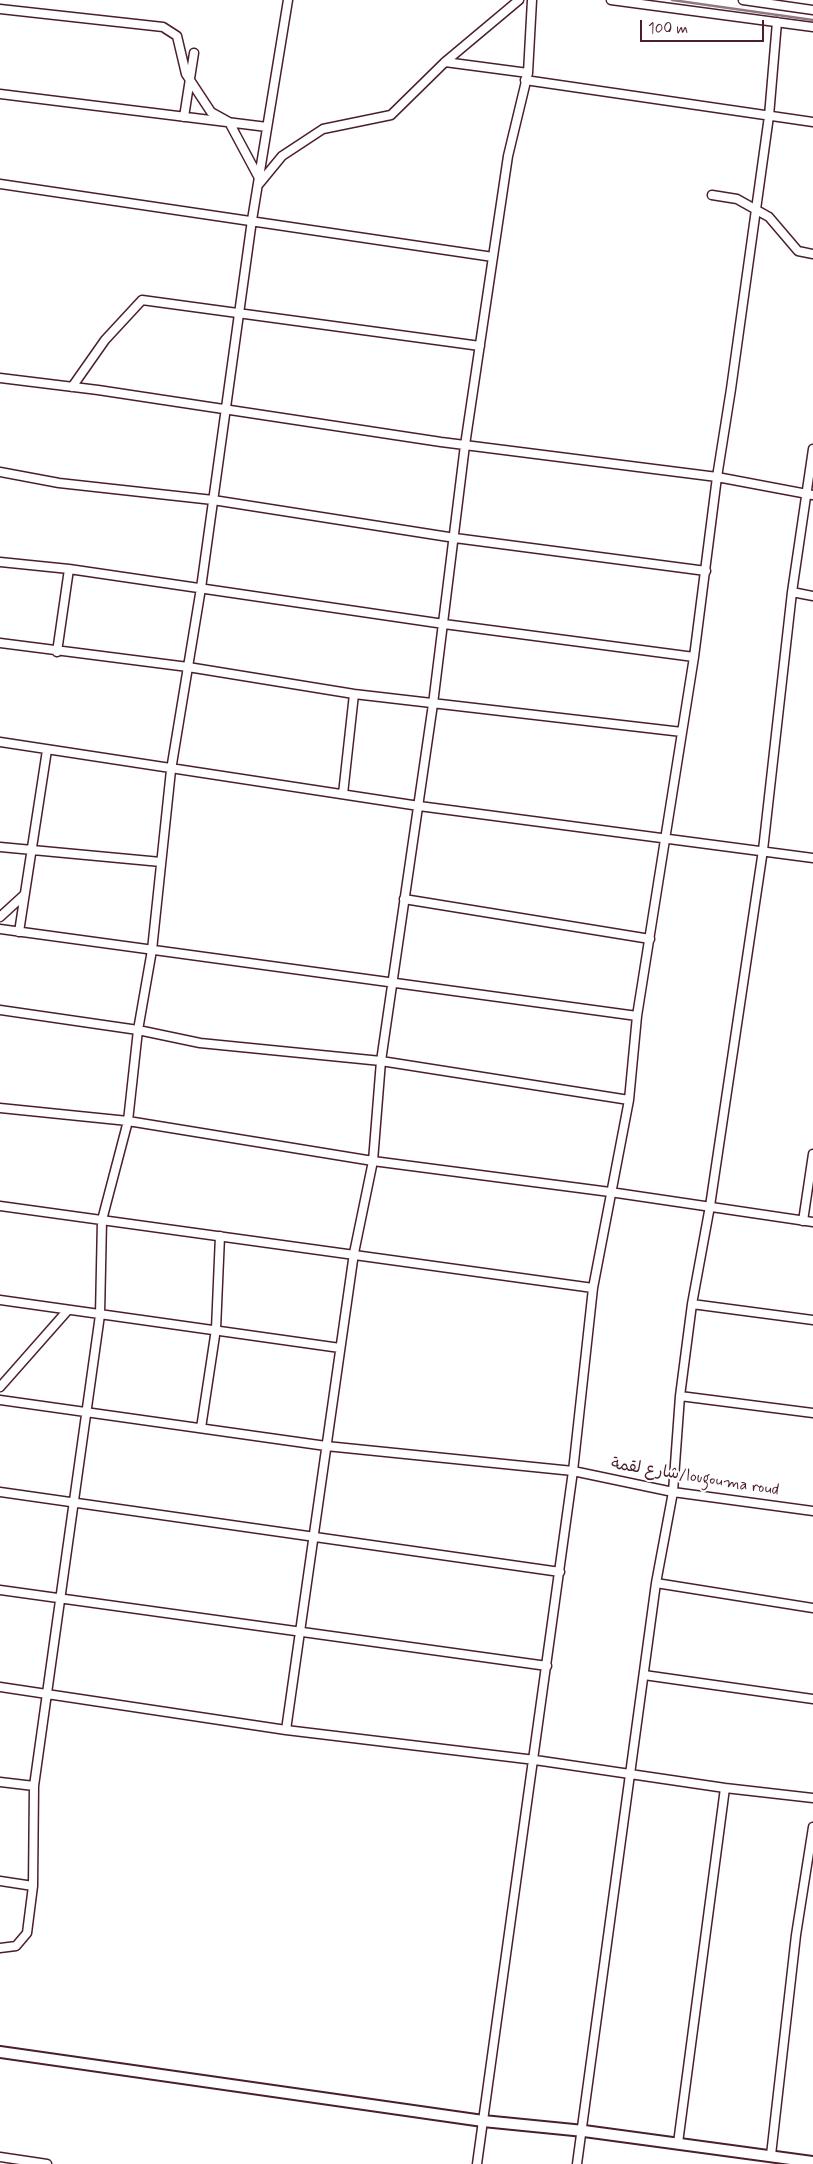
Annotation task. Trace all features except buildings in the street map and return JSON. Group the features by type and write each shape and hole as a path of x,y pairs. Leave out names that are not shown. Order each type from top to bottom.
{"street":[{"path":"0,1948 16,1946 27,1932 33,1886 34,1786 73,1502 88,1412 100,1315 102,1220 128,1121 138,1030 152,950 171,770 201,588 252,220 288,0"},
{"path":"258,182 282,156 324,128 391,115 445,62 519,0"},
{"path":"286,1730 354,1253 373,1161 381,1061 394,984 404,900 444,624 465,445 508,156 527,76 532,0"},
{"path":"612,0 813,27"},
{"path":"743,0 776,2 813,10"},
{"path":"0,9 163,27 177,36 186,74 212,112 229,122 258,182"},
{"path":"477,2164 560,1572 593,1288 629,1100 637,1016 694,657 717,477 732,390 769,116 777,22"},
{"path":"184,117 194,53"},
{"path":"445,62 813,122"},
{"path":"0,94 267,127"},
{"path":"0,184 493,257"},
{"path":"712,195 737,199 769,217 798,251 813,254"},
{"path":"72,387 105,340 142,300 480,346"},
{"path":"0,378 465,445 717,477 810,495"},
{"path":"577,2164 584,2131 656,1583 673,1492 680,1396 692,1304 710,1206 763,850 792,592 810,495 813,449"},
{"path":"0,472 59,482 213,500 455,538 706,571"},
{"path":"0,562 69,569 444,624 694,657"},
{"path":"57,652 69,569"},
{"path":"792,592 813,596"},
{"path":"0,643 57,652 188,667 354,694 682,732"},
{"path":"343,794 354,694"},
{"path":"0,742 171,770 419,806 813,858"},
{"path":"19,932 47,750"},
{"path":"0,847 30,852 161,862"},
{"path":"0,917 24,895"},
{"path":"404,900 650,939"},
{"path":"0,929 637,1016"},
{"path":"0,1010 138,1030 200,1043 381,1061 629,1100"},
{"path":"0,1108 128,1121 373,1161 610,1192 813,1222"},
{"path":"803,1221 813,1154"},
{"path":"0,1206 354,1253 593,1288"},
{"path":"202,1428 216,1329 220,1236"},
{"path":"0,1300 340,1348"},
{"path":"692,1304 813,1320"},
{"path":"0,1387 68,1310"},
{"path":"680,1396 813,1413"},
{"name":"شارع لقمة/lougouma roud","path":"0,1400 326,1446 573,1472 673,1492 813,1510"},
{"path":"0,1492 560,1572"},
{"path":"656,1583 813,1608"},
{"path":"0,1590 547,1666"},
{"path":"644,1675 813,1699"},
{"path":"0,1688 286,1730 535,1760 725,1788 813,1798"},
{"path":"0,1782 34,1786"},
{"path":"678,2143 725,1788"},
{"path":"771,2155 796,1935 813,1826"},
{"path":"0,1881 33,1886"},
{"path":"0,2052 483,2121 584,2131 813,2162"},
{"path":"0,2157 47,2164"}],"waterway":[{"path":"672,0 813,20"}]}
